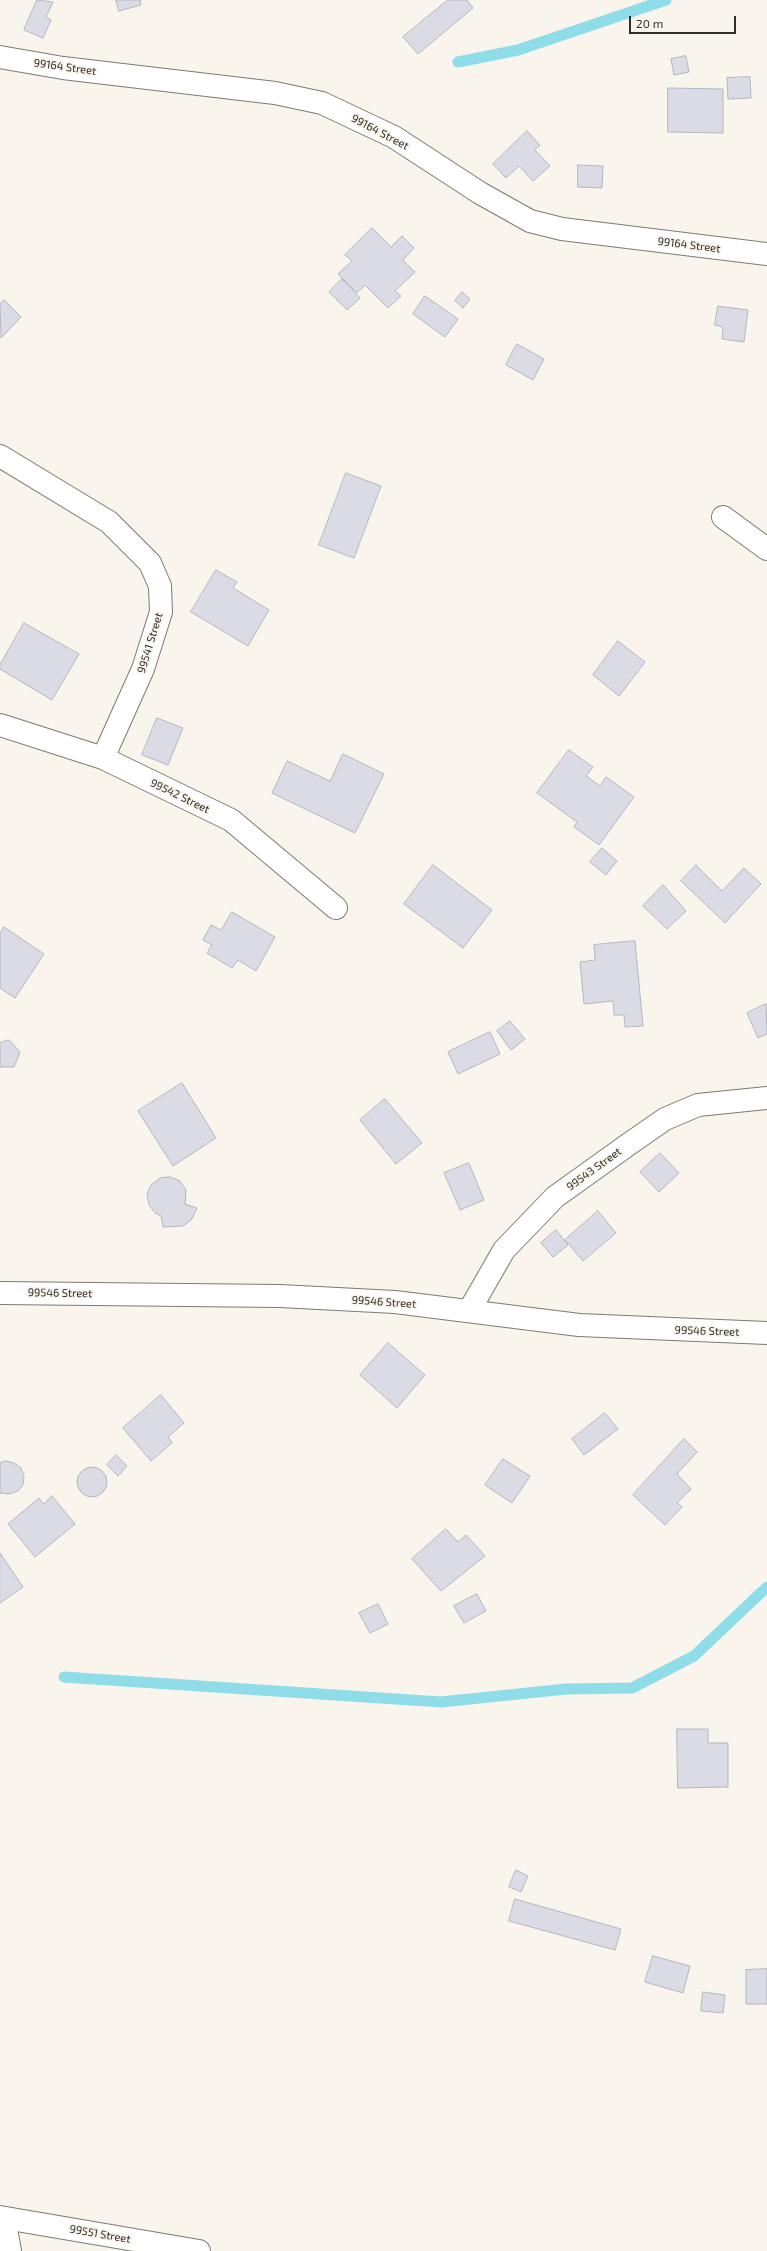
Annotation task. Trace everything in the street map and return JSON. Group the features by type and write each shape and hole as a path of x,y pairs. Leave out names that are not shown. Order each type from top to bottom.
{"street":[{"name":"99164 Street","path":"0,57 63,68 275,93 322,103 394,137 480,193 530,221 562,229 767,254"},
{"name":"99541 Street","path":"0,456 109,522 150,563 160,586 161,612 143,669 103,758"},
{"path":"723,517 767,549"},
{"name":"99542 Street","path":"0,726 103,758 231,820 336,908"},
{"name":"99543 Street","path":"469,1311 504,1250 555,1197 629,1144 665,1120 698,1105 767,1098"},
{"name":"99546 Street","path":"0,1292 280,1296 394,1302 579,1325 767,1333"},
{"path":"2,2218 10,2251"},
{"name":"99551 Street","path":"2,2218 199,2251"}],"building":[{"path":"37,0 53,2 46,17 51,20 43,38 24,30"},
{"path":"116,0 140,0 141,5 119,11"},
{"path":"448,0 467,0 473,8 418,54 403,37"},
{"path":"686,56 689,72 674,75 671,59"},
{"path":"750,77 751,98 728,99 727,78"},
{"path":"668,88 723,89 723,133 668,132"},
{"path":"527,131 540,145 535,150 550,166 533,181 519,166 506,178 493,164"},
{"path":"578,165 603,166 602,188 578,187"},
{"path":"372,228 391,247 402,236 414,248 403,260 415,272 395,291 401,296 388,308 365,285 357,293 338,274 352,261 345,255"},
{"path":"342,279 360,298 347,310 329,292"},
{"path":"462,292 470,299 463,308 455,301"},
{"path":"425,296 458,319 445,337 413,314"},
{"path":"4,300 21,317 1,338 0,304"},
{"path":"718,306 748,310 744,342 722,339 723,327 715,325"},
{"path":"517,344 544,359 533,380 506,365"},
{"path":"346,473 381,486 354,558 319,545"},
{"path":"216,570 237,582 233,588 269,610 248,646 191,612"},
{"path":"24,623 79,654 52,700 0,669 0,665"},
{"path":"618,641 645,662 619,696 593,675"},
{"path":"157,718 183,728 168,765 142,755"},
{"path":"569,750 593,767 586,776 600,786 606,777 634,797 599,845 574,827 577,822 537,793"},
{"path":"343,754 384,774 355,833 272,793 287,761 330,781"},
{"path":"602,848 617,861 606,875 590,862"},
{"path":"433,865 492,910 463,948 404,904"},
{"path":"696,865 722,891 744,868 761,884 725,923 681,881"},
{"path":"663,885 686,911 667,929 643,906"},
{"path":"232,912 275,937 256,971 238,960 232,968 207,953 212,945 203,940 211,925 221,930"},
{"path":"4,927 44,954 15,998 0,988 0,934"},
{"path":"635,941 643,1026 625,1027 624,1015 614,1015 613,1001 584,1004 580,962 595,960 594,945"},
{"path":"766,1004 767,1034 758,1038 747,1013"},
{"path":"510,1021 525,1039 511,1050 497,1031"},
{"path":"490,1032 500,1054 458,1074 448,1052"},
{"path":"9,1040 20,1052 14,1067 0,1067 0,1043"},
{"path":"182,1083 216,1138 173,1166 138,1111"},
{"path":"385,1099 422,1143 396,1164 360,1120"},
{"path":"660,1153 679,1173 659,1192 640,1172"},
{"path":"469,1163 484,1200 460,1210 444,1173"},
{"path":"170,1177 180,1181 186,1190 185,1204 197,1208 192,1219 183,1226 163,1227 161,1216 155,1213 149,1205 147,1194 151,1185 160,1178"},
{"path":"598,1211 616,1233 583,1261 565,1240"},
{"path":"556,1230 568,1245 553,1257 541,1243"},
{"path":"388,1343 425,1375 397,1408 360,1375"},
{"path":"161,1395 184,1423 168,1437 172,1443 151,1461 123,1428"},
{"path":"605,1413 618,1429 584,1455 572,1439"},
{"path":"684,1439 697,1452 677,1474 691,1489 677,1503 682,1507 665,1525 633,1495"},
{"path":"116,1455 127,1466 118,1476 107,1465"},
{"path":"503,1459 530,1476 512,1503 485,1485"},
{"path":"6,1461 14,1463 21,1468 24,1476 23,1485 18,1491 9,1494 0,1493 0,1463"},
{"path":"92,1467 103,1471 107,1482 103,1493 92,1497 81,1493 77,1482 81,1471"},
{"path":"52,1496 75,1524 35,1557 8,1524 39,1498 43,1504"},
{"path":"446,1529 458,1542 466,1535 485,1556 441,1591 412,1559"},
{"path":"0,1553 23,1587 0,1603"},
{"path":"477,1594 486,1611 464,1623 454,1606"},
{"path":"378,1604 388,1624 370,1633 359,1613"},
{"path":"677,1729 708,1729 708,1743 728,1743 728,1787 678,1788"},
{"path":"516,1870 528,1876 521,1892 509,1887"},
{"path":"515,1899 621,1929 615,1950 509,1921"},
{"path":"653,1956 690,1966 683,1993 645,1982"},
{"path":"767,1969 767,2004 746,2004 746,1970"},
{"path":"703,1992 725,1995 723,2013 701,2011"}],"waterway":[{"path":"458,62 518,50 666,0"},
{"path":"64,1677 441,1702 566,1689 632,1688 694,1656 767,1587"}]}
